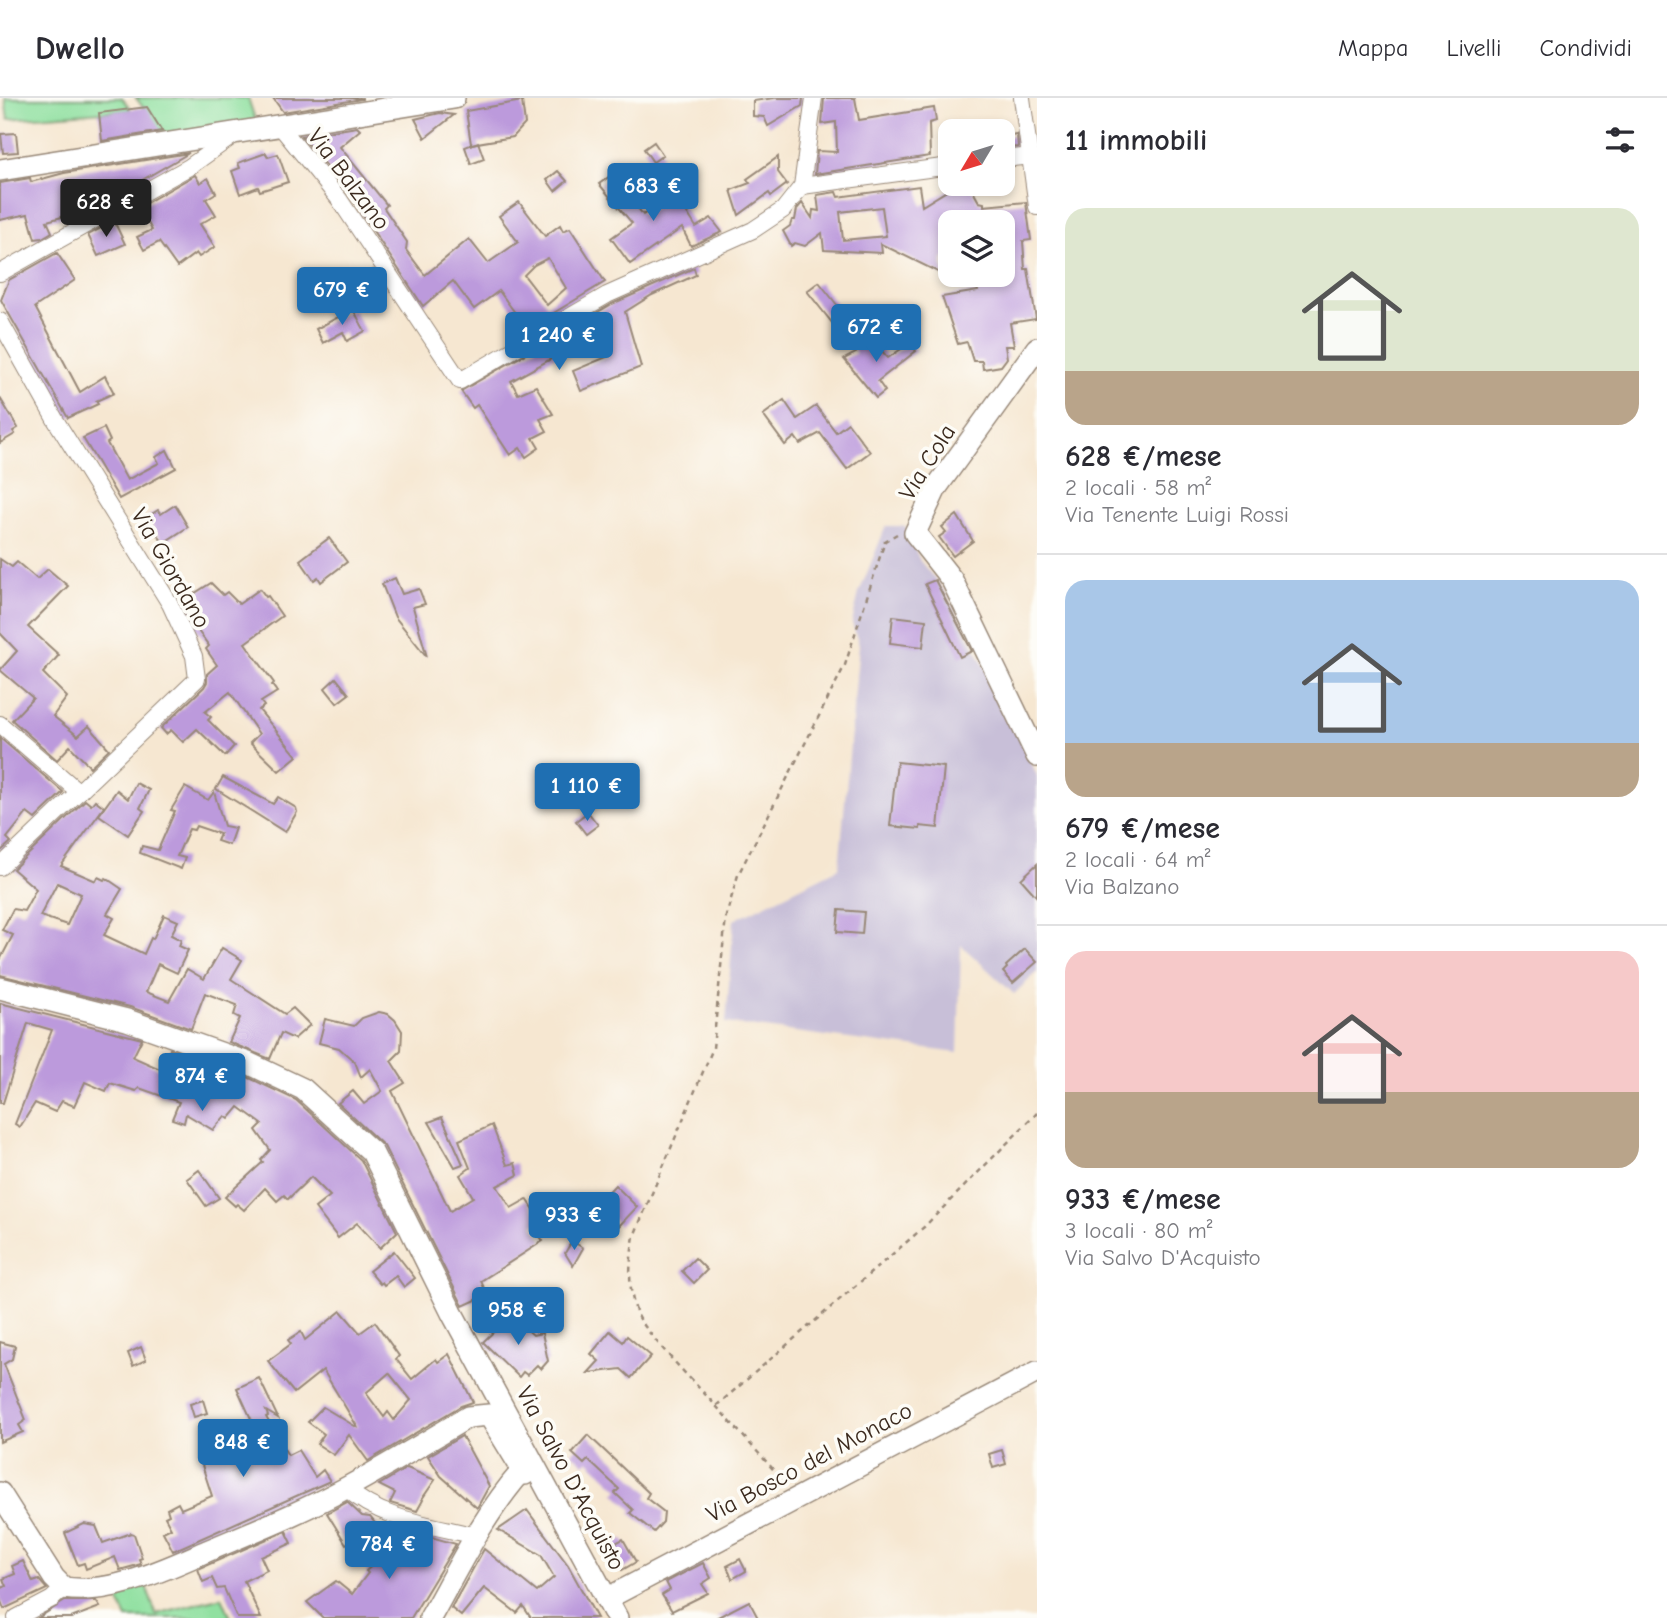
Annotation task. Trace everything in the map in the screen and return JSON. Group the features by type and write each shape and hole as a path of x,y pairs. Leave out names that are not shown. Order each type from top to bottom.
{"street":[{"path":"0,170 454,98"},
{"path":"814,98 802,186 938,168"},
{"path":"1022,98 1037,207"},
{"name":"Via Balzano","path":"280,126 339,199 460,381 607,295 753,230 783,210 802,186"},
{"path":"0,273 190,167 237,133"},
{"path":"1015,158 1032,156"},
{"name":"Via Giordano","path":"0,321 56,421 170,604 194,656 197,680 0,867"},
{"name":"Via Cola","path":"1037,348 936,488 915,533 952,580 1037,757"},
{"path":"0,724 79,792"},
{"name":"Via Salvo D'Acquisto","path":"0,988 127,1020 248,1063 303,1089 372,1152 452,1313 606,1599"},
{"path":"0,1493 54,1578 64,1588 77,1590 125,1582 153,1573 283,1519 346,1488 468,1417 489,1415 493,1410 488,1392 420,1268 409,1227"},
{"name":"Via Bosco del Monaco","path":"606,1599 1037,1372"},
{"path":"489,1415 591,1586 606,1599 617,1618"},
{"path":"430,1618 476,1536 505,1491 522,1471"},
{"path":"346,1488 357,1498 393,1516 476,1536"},
{"path":"16,1618 52,1599 64,1588"}],"path":[{"path":"791,1500 782,1479 647,1328 636,1312 629,1267 634,1236 713,1048 726,916 738,875 845,665 885,541 895,534 915,533"},
{"path":"716,1406 924,1227 1037,1113"}],"shaded area":[{"path":"886,526 905,526 920,561 944,590 1013,719 1037,776 1037,972 1014,994 961,945 958,1053 726,1023 734,920 839,868 859,645 852,623 859,593"}],"green space":[{"path":"5,98 122,98 131,110 8,119"},
{"path":"136,98 248,98 256,122 165,136"},
{"path":"145,1583 156,1614 222,1597 231,1618 127,1618 115,1593"}],"building":[{"path":"273,98 362,98 362,99 283,112"},
{"path":"803,98 802,106 768,126 764,117 753,116 753,101"},
{"path":"824,98 855,98 859,120 934,108 936,121 929,123 930,156 815,174 817,151 837,152 836,122 822,124"},
{"path":"522,101 525,124 513,137 471,144 466,111"},
{"path":"147,107 162,131 102,141 99,113"},
{"path":"440,113 454,115 425,138 415,119"},
{"path":"357,127 360,130 340,147 387,205 384,208 407,242 406,250 425,275 469,239 488,263 518,242 499,216 519,202 545,236 560,225 563,231 570,228 605,282 527,329 499,291 474,309 453,281 423,306 348,193 301,136","holes":["548,258 566,288 547,305 524,275 534,265"]},
{"path":"16,133 18,152 3,153 1,134"},
{"path":"478,142 484,159 471,164 465,147"},
{"path":"654,142 663,155 653,162 644,149"},
{"path":"189,153 78,217 77,213 47,221 52,232 42,238 35,239 28,214 0,220 0,183 30,178 31,182 64,173"},
{"path":"266,153 268,157 278,154 288,182 260,191 258,187 240,194 232,171 240,168 238,163"},
{"path":"778,157 778,172 787,184 771,196 769,193 739,215 731,190 750,183 747,179"},
{"path":"558,171 567,181 555,191 547,180"},
{"path":"613,174 643,215 675,194 696,227 711,218 722,232 691,246 682,228 630,264 611,238 632,223 599,184"},
{"path":"195,175 200,183 208,178 216,193 206,199 216,215 200,224 215,247 199,257 196,253 177,267 159,242 144,250 137,237 152,230 139,207"},
{"path":"919,186 922,206 938,196 976,196 984,206 1026,202 1031,240 1023,241 1025,269 1028,269 1036,319 1010,323 1014,346 1005,346 1007,358 1001,366 983,369 982,361 973,361 967,342 958,344 942,297 978,291 977,287 1015,287 1015,210 938,210 938,272 881,244 882,253 824,250 822,233 805,246 795,243 791,246 783,231 795,220 797,209 802,203 812,218 813,210 819,211 817,195 836,192 838,197","holes":["882,207 886,236 843,240 840,212"]},
{"path":"114,221 125,244 98,256 88,235"},
{"path":"57,253 75,280 35,307 80,392 105,376 114,393 68,418 1,300 9,280"},
{"path":"694,268 696,275 652,295 625,312 641,367 581,391 573,371 609,356 596,334 511,381 518,394 536,386 553,414 540,419 547,431 533,438 539,448 526,457 520,448 510,455 477,405 473,408 461,391 612,304"},
{"path":"373,270 385,288 365,300 358,289 372,279 368,273"},
{"path":"819,282 849,320 837,329 807,291"},
{"path":"353,309 365,331 347,341 343,332 323,343 316,329"},
{"path":"871,340 877,350 881,350 888,358 910,343 916,351 878,381 885,391 876,398 844,359 856,353 853,349"},
{"path":"0,398 18,428 13,431 15,434 0,443"},
{"path":"784,400 797,419 816,406 836,432 848,423 870,452 847,469 820,433 800,444 795,437 785,445 763,415"},
{"path":"104,428 110,441 107,443 127,480 159,463 156,457 167,450 176,468 119,499 83,438"},
{"path":"175,505 188,527 163,543 147,517 158,510 161,514"},
{"path":"957,515 973,541 953,556 939,537 946,532 942,527"},
{"path":"329,538 347,562 321,582 318,577 314,580 300,560"},
{"path":"0,559 12,567 17,562 37,579 48,569 68,586 28,627 59,655 43,673 67,697 53,716 78,736 89,726 109,749 90,767 70,746 57,760 12,720 33,698 0,670 17,651 0,633"},
{"path":"395,578 402,594 419,589 425,604 413,607 427,657 395,617 382,584"},
{"path":"935,580 972,651 960,657 925,584"},
{"path":"211,583 223,595 227,592 239,604 260,589 282,616 245,643 274,683 272,685 277,692 261,702 264,706 259,710 297,756 279,771 250,743 259,734 230,692 205,712 211,717 208,720 234,746 225,756 197,729 183,742 171,730 166,734 161,728 204,687 207,674 217,665 206,649 209,646 187,616 181,602"},
{"path":"893,616 926,620 923,647 890,643"},
{"path":"336,678 349,694 337,703 325,688"},
{"path":"0,738 63,792 35,819 27,813 7,838 11,842 0,852"},
{"path":"897,762 944,767 938,828 890,826"},
{"path":"223,777 273,804 278,797 296,808 297,812 285,832 216,789"},
{"path":"136,783 149,790 140,808 144,811 128,835 99,815 117,790 128,799"},
{"path":"185,787 208,800 214,792 224,826 235,828 229,845 217,841 220,834 196,826 194,830 189,829 177,856 185,858 181,869 140,853 142,846 158,850 175,811 171,810"},
{"path":"85,800 91,805 95,800 104,807 61,866 96,881 98,877 104,880 106,878 122,889 107,914 114,918 104,935 144,954 164,915 178,921 171,935 181,940 179,946 188,950 177,973 158,964 146,992 169,1001 187,969 204,979 222,948 242,960 231,979 285,1014 293,1008 310,1025 294,1039 281,1033 270,1059 229,1042 240,1018 234,1015 237,1005 205,993 191,1029 130,1007 0,975 0,960 13,935 2,930 13,909 24,911 36,889 13,869","holes":["57,883 81,894 67,925 40,916"]},
{"path":"588,812 598,825 586,834 576,821"},
{"path":"1037,864 1037,897 1021,879"},
{"path":"839,910 864,912 862,934 837,932"},
{"path":"1025,949 1037,962 1013,983 1003,972"},
{"path":"0,1003 142,1039 133,1057 162,1070 170,1049 243,1075 296,1100 361,1160 397,1232 380,1248 357,1223 338,1238 315,1208 330,1196 311,1177 288,1199 284,1195 277,1201 265,1188 244,1210 237,1204 235,1206 225,1197 263,1162 261,1160 270,1150 256,1130 262,1124 239,1107 229,1119 225,1116 213,1130 186,1114 184,1123 172,1119 179,1102 139,1088 136,1091 110,1083 106,1091 85,1082 74,1106 62,1101 55,1112 35,1103 20,1127 15,1124 52,1030 28,1023 3,1103 0,1103"},
{"path":"379,1012 388,1014 402,1031 401,1051 391,1061 405,1083 392,1091 450,1211 473,1197 460,1175 470,1168 459,1140 492,1125 507,1165 515,1163 518,1175 497,1186 511,1208 527,1199 541,1220 533,1225 543,1241 481,1281 487,1295 463,1306 384,1146 338,1103 353,1091 364,1104 382,1091 370,1069 361,1077 355,1062 339,1048 319,1043 325,1019 354,1026 362,1018"},
{"path":"442,1117 463,1164 455,1167 429,1122"},
{"path":"199,1170 219,1198 206,1206 187,1179"},
{"path":"615,1185 637,1207 619,1226 599,1202"},
{"path":"572,1241 583,1248 573,1266 565,1253"},
{"path":"394,1251 415,1278 404,1287 396,1276 384,1285 382,1282 380,1284 369,1271"},
{"path":"695,1258 707,1270 694,1283 682,1271"},
{"path":"341,1311 360,1333 375,1322 399,1356 396,1359 412,1379 436,1359 438,1362 449,1354 473,1402 461,1406 368,1461 349,1435 334,1455 317,1444 324,1434 308,1422 323,1407 358,1428 323,1370 294,1393 268,1361 291,1344 288,1340 301,1332 305,1340","holes":["389,1373 411,1400 394,1420 388,1412 384,1417 366,1393"]},
{"path":"511,1315 533,1335 542,1333 548,1361 541,1369 537,1365 527,1375 523,1372 519,1377 483,1342"},
{"path":"610,1331 623,1342 627,1336 651,1356 631,1378 621,1369 588,1373 599,1361 591,1354"},
{"path":"0,1342 15,1346 12,1359 4,1364 26,1420 19,1425 23,1432 0,1442"},
{"path":"141,1347 146,1360 133,1366 128,1353"},
{"path":"259,1378 278,1418 266,1411 270,1424 264,1427 269,1439 280,1452 284,1449 288,1455 298,1450 315,1477 323,1470 330,1481 173,1551 163,1532 171,1528 165,1517 169,1515 167,1509 178,1503 181,1509 212,1496 200,1459 232,1450 231,1447 254,1439 250,1426 253,1423 237,1388"},
{"path":"203,1400 207,1413 194,1417 190,1404"},
{"path":"588,1435 649,1493 646,1498 664,1512 663,1522 654,1532 630,1513 633,1510 615,1493 619,1489 588,1460 584,1464 572,1453"},
{"path":"462,1436 489,1486 477,1508 441,1476 428,1456"},
{"path":"1002,1450 1006,1464 993,1468 989,1454"},
{"path":"407,1468 435,1480 417,1511 390,1503 395,1493 379,1485"},
{"path":"347,1502 362,1516 370,1517 378,1527 358,1541 356,1539 346,1544 327,1513"},
{"path":"527,1510 568,1565 597,1618 531,1618 523,1606 517,1613 484,1588 461,1616 451,1608 484,1549 537,1592 554,1577 541,1555 498,1530"},
{"path":"84,1524 96,1526 103,1543 134,1534 142,1558 139,1559 141,1564 120,1570 115,1557 86,1569 84,1563 78,1565 65,1533"},
{"path":"396,1527 456,1544 411,1618 323,1618 307,1602 336,1581 352,1594 368,1573 366,1571 376,1562 382,1566"},
{"path":"286,1531 292,1543 261,1557 267,1570 244,1581 261,1618 237,1618 224,1588 217,1589 212,1578 203,1582 198,1569"},
{"path":"623,1539 636,1562 622,1570 610,1546"},
{"path":"740,1559 746,1571 732,1579 727,1566"},
{"path":"23,1561 33,1582 39,1580 47,1589 4,1609 0,1599 0,1589 6,1586 3,1579 15,1574 12,1566"},
{"path":"703,1563 711,1578 702,1584 708,1593 672,1611 662,1595 670,1590 666,1582"},
{"path":"65,1601 96,1601 100,1607 71,1618 38,1618"},
{"path":"749,1601 758,1618 716,1618"}]}
